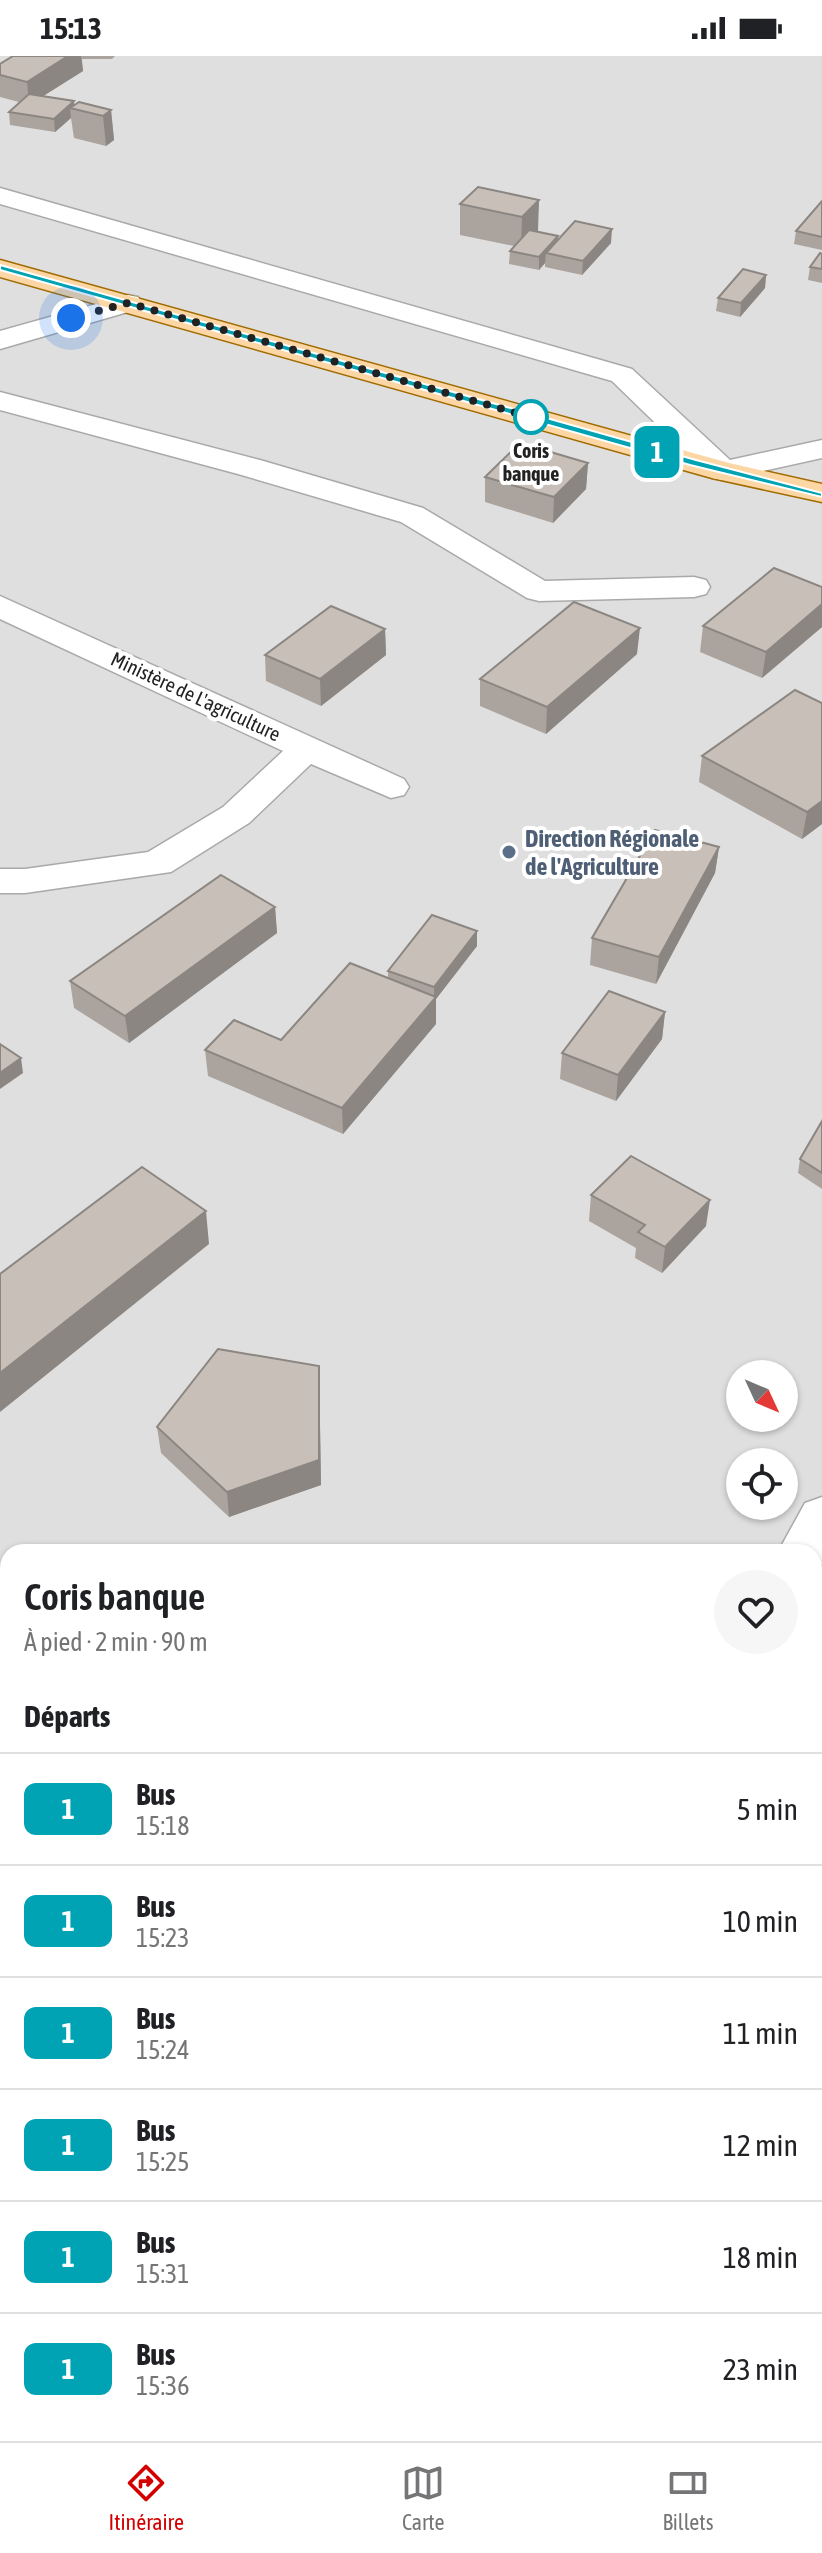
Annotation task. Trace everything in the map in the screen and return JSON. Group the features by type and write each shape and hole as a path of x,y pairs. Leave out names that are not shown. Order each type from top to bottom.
{"main road":[{"path":"0,268 723,471 822,493"}],"street":[{"path":"0,196 622,375 723,471 822,449"},
{"path":"0,340 128,303"},
{"path":"0,401 249,467 412,515 539,591 694,587"},
{"name":"Ministère de L'agriculture","path":"0,606 391,787"},
{"path":"0,881 25,881 158,863 236,815 307,748"},
{"path":"807,1544 822,1517"}],"shaded area":[{"path":"0,56 822,56 822,1544 0,1544"}],"building":[{"path":"13,56 68,56 27,82 0,75 0,64"},
{"path":"29,94 74,101 54,119 9,112"},
{"path":"79,102 111,110 103,116 70,108"},
{"path":"478,187 539,200 522,217 460,204"},
{"path":"822,201 822,237 796,231"},
{"path":"575,221 612,229 583,261 546,253"},
{"path":"529,230 558,236 539,257 510,251"},
{"path":"820,253 822,269 810,267"},
{"path":"743,269 766,275 741,303 718,298"},
{"path":"520,443 588,463 554,497 485,477"},
{"path":"774,568 822,587 822,604 766,652 703,626"},
{"path":"574,602 640,628 547,707 480,679"},
{"path":"331,606 385,629 320,679 265,655"},
{"path":"795,690 822,703 822,801 807,812 702,756"},
{"path":"655,830 719,847 659,957 592,938"},
{"path":"221,875 275,907 125,1016 70,981"},
{"path":"432,915 477,931 434,987 388,971"},
{"path":"350,963 436,997 342,1108 205,1050 234,1020 281,1040"},
{"path":"609,991 665,1012 618,1075 562,1053"},
{"path":"0,1044 21,1058 0,1073"},
{"path":"822,1121 822,1173 800,1159"},
{"path":"631,1156 710,1200 665,1247 638,1232 645,1225 591,1195"},
{"path":"142,1167 206,1211 0,1373 0,1274"},
{"path":"218,1349 319,1366 319,1460 227,1492 157,1427"}],"bus line":[{"name":"1","path":"0,268 693,463 822,493"}],"place":[{"name":"Coris banque","path":"531,417"},
{"name":"Direction Régionale de l'Agriculture","path":"509,852"}],"route":[{"path":"71,318 128,303 531,417"}]}
